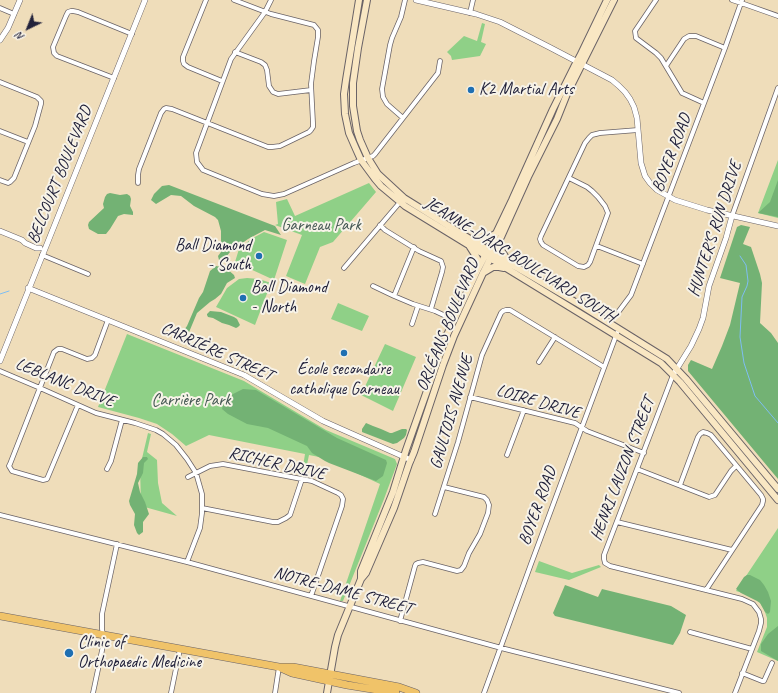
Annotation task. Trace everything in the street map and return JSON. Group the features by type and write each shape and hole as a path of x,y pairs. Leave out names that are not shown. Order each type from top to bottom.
{"main road":[{"name":"JEANNE-D'ARC BOULEVARD SOUTH","path":"359,0 346,80 344,98 345,114 350,133 361,160 375,179 402,200 428,213 470,242 656,360 674,375 778,500"},
{"name":"JEANNE-D'ARC BOULEVARD SOUTH","path":"367,0 358,48 352,94 352,106 357,131 368,158 378,174 402,200"},
{"name":"ORLÉANS BOULEVARD","path":"580,63 606,0"},
{"name":"ORLÉANS BOULEVARD","path":"361,579 361,571 393,492 404,456 454,320 489,254 580,63 614,0"},
{"path":"498,235 501,250 508,266 480,271 477,258 470,242 485,240 498,235"},
{"name":"JEANNE-D'ARC BOULEVARD SOUTH","path":"508,266 618,329 662,356 677,368 778,489"},
{"name":"ORLÉANS BOULEVARD","path":"328,693 338,635 361,579 366,573 394,508 449,350 480,271"},
{"path":"0,616 279,667 293,667 330,678 347,685 396,693"},
{"path":"330,678 399,687 416,693"}],"street":[{"path":"0,40 8,28 20,0"},
{"name":"BELCOURT BOULEVARD","path":"0,361 42,255 42,249 145,0"},
{"path":"206,0 183,60 184,64 188,67 222,81"},
{"path":"138,183 139,169 161,113 164,109 172,109 265,146 272,147 276,147 309,132 313,127 311,90 318,30 314,25 286,19 234,0"},
{"path":"271,0 265,12 235,52 228,66 196,153 197,162 207,172 266,196 284,194 375,154 438,73 440,61"},
{"path":"403,118 387,104 383,97 382,89 390,45 401,17 405,0"},
{"path":"416,0 489,18 513,28 612,80 625,92 634,107 637,118 640,159 643,172 653,186 660,192 675,200 732,216 778,226"},
{"path":"470,13 473,0"},
{"path":"656,0 637,29 635,34 636,38 659,56 682,93 704,103"},
{"path":"732,0 742,1 778,16"},
{"name":"BOYER ROAD","path":"619,311 631,295 644,264 742,1"},
{"path":"0,8 14,14"},
{"path":"114,78 57,56 54,53 53,46 68,12 71,11 78,12 132,34"},
{"path":"666,66 684,39 689,36 696,36 725,48"},
{"path":"235,52 265,65 270,88 273,92 278,94 311,90"},
{"path":"0,82 37,97 41,101 38,116 12,181 8,183 0,180"},
{"name":"HUNTER'S RUN DRIVE","path":"674,375 699,329 709,286 732,216 778,88"},
{"path":"569,178 592,191 598,197 608,214 589,264 584,267 581,267 544,245 540,239 541,236 585,143 592,135 600,132 638,130"},
{"path":"0,131 28,142"},
{"path":"344,268 402,200"},
{"path":"380,225 385,230 414,247 442,261 442,272 431,310"},
{"path":"0,231 22,240 36,248 42,249"},
{"path":"597,246 644,264"},
{"path":"394,296 414,247"},
{"path":"42,255 88,274"},
{"path":"373,286 454,320"},
{"name":"CARRIÈRE STREET","path":"28,288 244,375 323,421 411,460"},
{"path":"412,324 418,306"},
{"name":"GAULTOIS AVENUE","path":"400,621 416,564 423,562 457,571 461,570 480,534 488,513 489,505 484,497 444,487 482,355 501,313 506,310 510,310 604,367"},
{"path":"78,405 47,479 43,480 14,472 10,469 10,464 54,352 58,349 62,349 87,359 94,357 108,320"},
{"name":"BOYER ROAD","path":"484,693 618,329"},
{"path":"539,362 555,337"},
{"name":"LEBLANC DRIVE","path":"0,371 96,413 156,430 170,439 181,450 196,473 202,494 200,528 187,562"},
{"name":"HENRI LAUZON STREET","path":"674,375 604,559 607,565 748,601 753,604 760,616 761,623 735,693"},
{"name":"LOIRE DRIVE","path":"470,397 575,423 587,431 644,453"},
{"path":"506,455 524,410"},
{"path":"107,469 111,461 122,420"},
{"path":"680,485 698,437 703,432 711,435 763,501 762,505 706,590"},
{"name":"RICHER DRIVE","path":"196,473 210,466 223,464 302,479 316,483 341,495 343,503 310,596"},
{"path":"637,469 707,496 714,496 736,466"},
{"path":"188,477 196,473"},
{"path":"202,508 278,522 290,515 302,479"},
{"path":"436,514 444,487"},
{"name":"NOTRE-DAME STREET","path":"0,515 187,562 500,648 679,693"},
{"path":"617,522 732,550"},
{"path":"93,693 104,641 102,635 102,614 117,544"},
{"path":"690,632 752,649"},
{"path":"171,693 180,649"},
{"path":"742,673 764,681 772,663"},
{"path":"275,693 279,667"}],"green space":[{"path":"482,23 485,24 481,42 486,44 480,56 452,60 451,56 447,52 464,36 477,41"},
{"path":"778,160 778,218 758,213"},
{"path":"778,180 778,217 758,213 770,202"},
{"name":"Garneau Park","path":"369,183 376,192 333,242 320,247 305,284 286,276 302,235 275,225 278,224 276,202 287,199 295,216"},
{"path":"169,185 275,226 281,235 265,230 248,239 230,252 222,262 219,260 218,256 221,252 221,231 218,220 215,217 194,206 181,196 171,195 156,204 151,200 154,194 162,186"},
{"path":"110,193 120,195 127,194 130,196 130,206 133,215 124,214 118,216 106,234 98,234 89,229 88,225 89,222 104,208 103,204 105,197"},
{"path":"741,225 750,227 743,244 751,247 762,283 760,323 771,333 778,343 778,479 688,371 688,365 691,360 712,369 730,325 740,283 720,278 737,227"},
{"name":"Ball Diamond - South","path":"264,232 287,240 274,280 235,262 239,249 251,239"},
{"path":"216,266 226,268 234,275 235,278 227,283 221,294 197,313 187,337 189,341 185,344 180,340 181,334 187,326 203,292 210,271"},
{"name":"Ball Diamond - North","path":"239,279 259,279 271,283 255,325 216,307 227,288"},
{"path":"338,303 369,316 362,331 331,319"},
{"path":"210,311 221,312 234,317 240,325 236,328 208,317 207,314"},
{"name":"Carrière Park","path":"127,334 244,381 326,430 395,459 397,464 343,601 340,601 380,484 324,458 309,455 305,474 302,473 305,454 209,435 186,446 157,424 98,407"},
{"path":"385,344 416,357 393,411 361,395"},
{"path":"243,389 256,390 337,438 386,460 387,463 383,476 376,481 329,463 312,453 307,446 268,428 247,424 228,414 222,409 224,402 233,394"},
{"path":"366,423 390,433 406,429 406,435 397,443 393,444 362,432 362,429"},
{"path":"148,433 151,434 147,452 157,460 158,483 162,503 177,516 141,506 140,467"},
{"path":"143,457 147,457 148,459 144,463 143,473 138,483 149,514 143,522 143,532 139,535 134,525 135,514 129,501 137,474 138,463"},
{"path":"778,528 778,661 757,652 767,627 767,618 764,609 759,601 746,594 736,591"},
{"path":"539,561 572,573 599,565 601,567 569,580 535,572"},
{"path":"747,575 760,580 768,592 771,601 770,612 768,614 765,612 760,603 736,589"},
{"path":"565,585 598,597 602,589 671,606 686,615 680,633 673,645 555,616 553,613"},
{"path":"778,626 778,661 761,651 761,644 768,634"}],"waterway":[{"path":"740,256 746,265 748,281 742,297 740,337 744,363 755,396 778,423"},
{"path":"0,294 9,291"}],"place":[{"name":"K2 Martial Arts","path":"471,90"},
{"name":"Ball Diamond - South","path":"259,256"},
{"name":"Ball Diamond - North","path":"243,298"},
{"name":"École secondaire catholique Garneau","path":"344,353"},
{"name":"Clinic of Orthopaedic Medicine","path":"69,653"}]}
